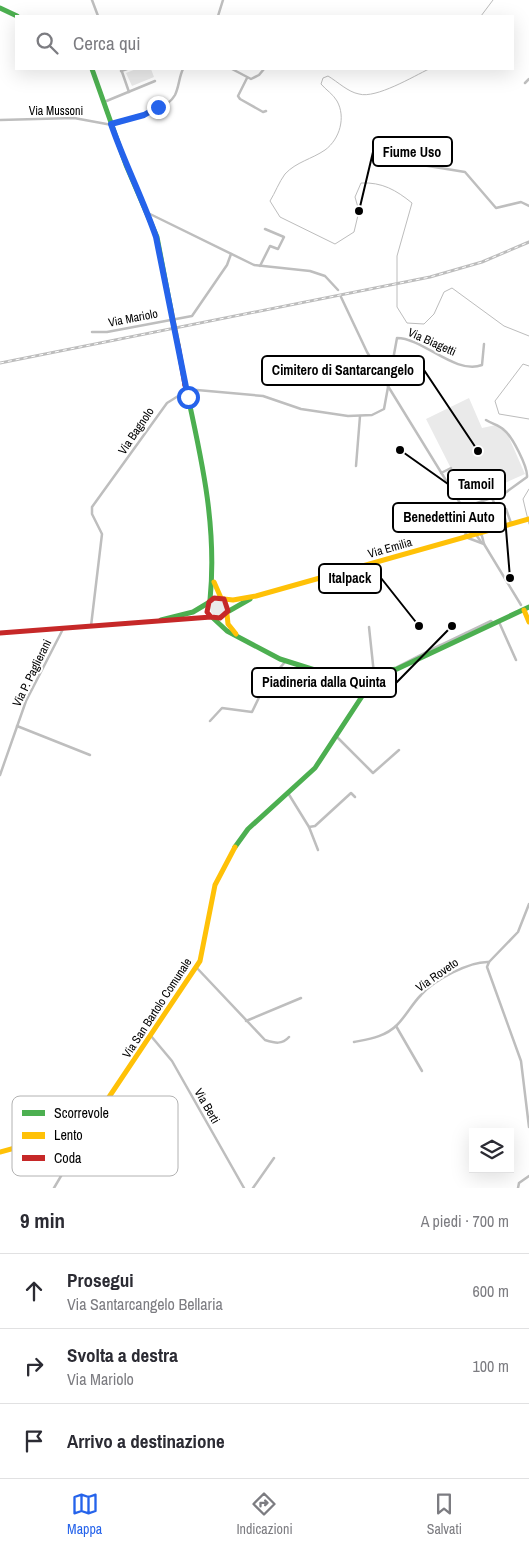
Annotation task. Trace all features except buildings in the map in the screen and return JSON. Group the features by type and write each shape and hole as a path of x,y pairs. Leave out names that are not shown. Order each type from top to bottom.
{"street":[{"path":"92,0 98,15"},
{"path":"218,15 223,0"},
{"path":"0,8 15,15"},
{"path":"92,70 126,165 156,237 209,498 214,580 207,608 212,618 224,630 285,662 354,677 375,675 394,670 496,623 525,607"},
{"path":"121,70 129,92"},
{"path":"112,125 144,115 168,103 176,91 183,70"},
{"path":"234,70 248,78 254,79 263,70"},
{"path":"248,78 238,93 240,99 263,112 266,111"},
{"path":"524,83 529,78"},
{"path":"104,102 155,82"},
{"name":"Via Mussoni","path":"0,120 74,118 112,125"},
{"path":"422,165 465,172 496,208 521,202 529,206"},
{"path":"148,214 260,266 318,273 325,276 338,290"},
{"path":"260,266 270,246 278,249 284,237 265,229"},
{"name":"Via Mariolo","path":"92,332 107,332 192,316 227,265 231,254"},
{"path":"341,297 367,352 441,473 465,508 471,523 525,607 529,622"},
{"name":"Via Biagetti","path":"389,389 395,340 398,337 410,340 457,363 481,366 484,344"},
{"name":"Via Bagnolo","path":"91,627 102,534 92,514 92,507 167,403 183,392 197,390 263,396 301,409 360,416 383,411 386,394 389,389"},
{"path":"356,466 360,416"},
{"path":"465,508 505,493 527,476 527,470 508,434 486,420"},
{"path":"441,473 451,468"},
{"path":"492,498 498,512 506,509 514,523"},
{"name":"Via Emilia","path":"149,623 193,612 210,601 222,598 233,600 256,596 529,519"},
{"path":"471,523 492,529 483,542"},
{"path":"462,538 470,530 471,523"},
{"path":"462,538 483,542"},
{"path":"214,580 222,598 228,604 228,624 240,638"},
{"name":"Via Emilia","path":"0,632 223,618 228,612 256,596"},
{"path":"496,623 516,660"},
{"path":"368,627 375,675"},
{"name":"Via P. Paglierani","path":"0,775 26,701 63,629"},
{"path":"210,721 222,708 252,712 265,685 285,662"},
{"name":"Via San Bartolo Comunale","path":"110,1096 196,968 203,951 211,898 223,866 248,829 315,768 375,675"},
{"name":"Via P. Paglierani","path":"17,726 90,755"},
{"path":"336,736 374,773 398,750"},
{"path":"288,793 309,827 318,850"},
{"path":"309,827 315,826 351,793 355,797"},
{"path":"529,904 518,932 489,962 487,967 522,1061 529,1127"},
{"name":"Via Roveto","path":"354,1042 380,1036 396,1026 423,993 464,966 479,961 489,962"},
{"path":"196,968 265,1040 275,1043 284,1042 288,1037"},
{"path":"246,1021 301,998"},
{"path":"396,1026 422,1072"},
{"name":"Via Berti","path":"151,1036 172,1062 244,1188"},
{"path":"253,1188 274,1158"},
{"path":"53,1188 61,1176"},
{"path":"518,1188 519,1183 529,1176"}],"shaded area":[{"path":"134,70 151,70 154,77 132,86 126,73"},
{"path":"469,398 482,428 496,425 507,433 525,474 467,500 426,419"},
{"path":"215,600 221,600 226,605 224,614 215,616 210,611 210,605"}],"waterway":[{"path":"482,15 493,0"},
{"path":"427,70 385,90 366,95 351,91 328,76 323,78 321,84 340,107 341,121 338,134 325,150 289,170 281,180 270,201 280,217 335,244 354,232 359,211 355,197 361,183 382,185 400,194 412,203 397,256 397,307 407,323 424,324 434,314 444,292 452,288 504,326 529,336"},
{"path":"529,366 523,364 495,401 499,414 529,419"},
{"path":"529,489 523,499 529,524"}],"railway":[{"path":"0,363 430,277 482,262 529,242"}],"traffic: fast":[{"path":"0,8 15,15"},
{"path":"92,70 126,165 157,237 171,310"},
{"path":"188,397 199,448 210,523 212,548 210,600"},
{"path":"229,611 250,599"},
{"path":"161,620 193,612 208,603"},
{"path":"213,618 227,631 280,659 318,671 356,675 397,669 529,607"},
{"path":"235,847 248,829 315,768 376,675"}],"traffic: slow":[{"path":"171,310 178,345"},
{"path":"224,599 233,600 256,596 529,519"},
{"path":"214,582 221,598"},
{"path":"524,610 529,622"},
{"path":"227,614 228,624 236,634"},
{"path":"110,1096 200,961 215,885 235,847"},
{"path":"0,1152 12,1149"}],"traffic: jam":[{"path":"178,345 185,385"},
{"path":"185,385 188,397"},
{"path":"0,633 211,617 220,618 228,611 224,599 214,598 209,602 207,612 211,617"}],"place":[{"name":"Fiume Uso","path":"359,211"},
{"name":"Tamoil","path":"400,450"},
{"name":"Cimitero di Santarcangelo","path":"478,451"},
{"name":"Benedettini Auto","path":"510,578"},
{"name":"Italpack","path":"419,626"},
{"name":"Piadineria dalla Quinta","path":"452,626"}],"route":[{"path":"158,107 144,115 111,124 156,237 188,397"}]}
